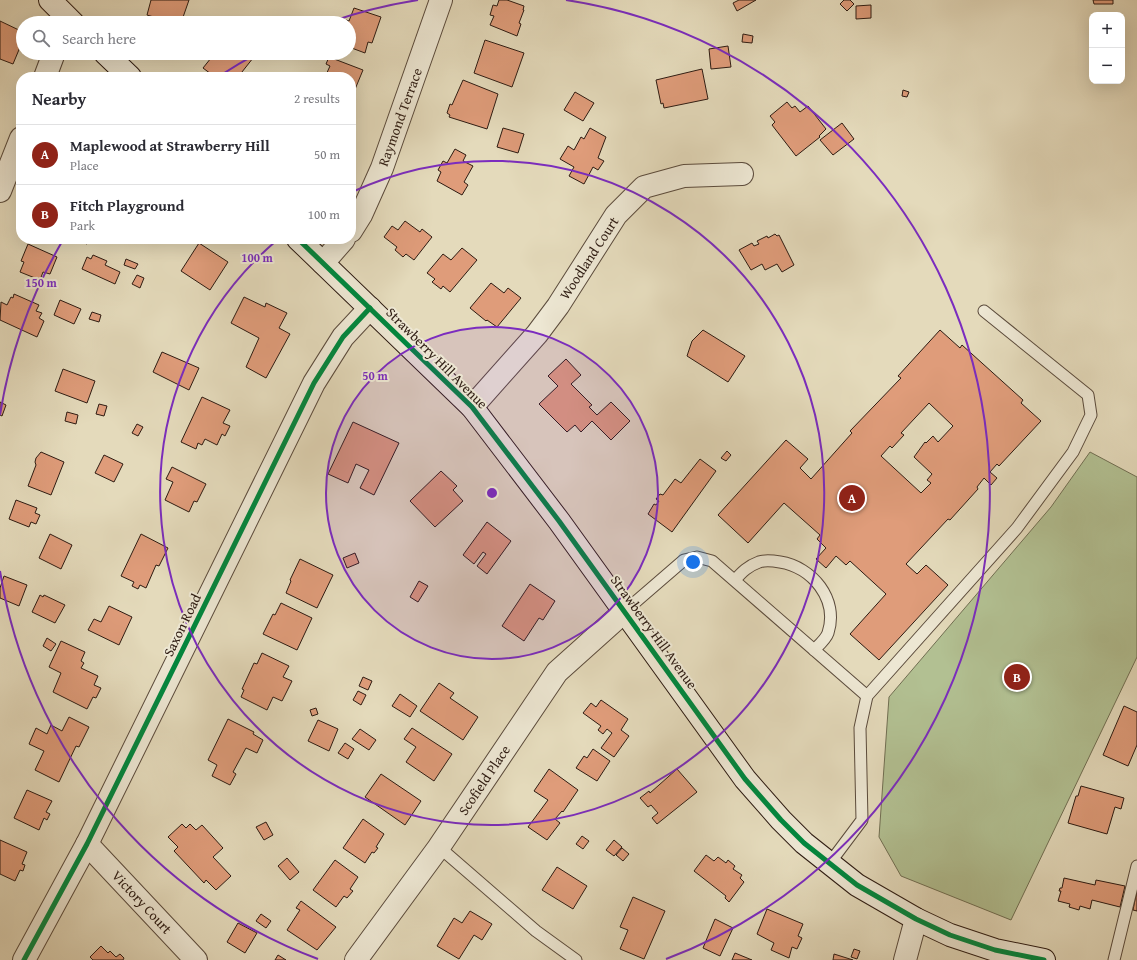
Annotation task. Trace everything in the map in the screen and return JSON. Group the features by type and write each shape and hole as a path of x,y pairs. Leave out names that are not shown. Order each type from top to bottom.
{"street":[{"name":"Raymond Terrace","path":"356,223 382,168 441,0"},
{"path":"47,72 51,60"},
{"path":"112,60 125,72"},
{"path":"0,191 16,151"},
{"name":"Woodland Court","path":"472,407 537,334 558,306 616,215 644,187 684,176 742,174"},
{"name":"Strawberry Hill Avenue","path":"303,244 472,407 626,611 745,779 781,820 829,864 862,888 916,919 950,935 995,950 1044,960"},
{"path":"323,263 340,244"},
{"name":"Saxon Road","path":"24,960 87,844 314,383 343,337 370,308"},
{"name":"Scofield Place","path":"356,960 439,847 556,672 626,611"},
{"name":"Victory Court","path":"87,844 196,960"},
{"path":"905,960 916,919"}],"lane":[{"path":"829,864 862,820 860,728 867,696 1017,528 1073,452 1091,414 1088,395 984,311"},
{"path":"626,611 684,560 697,557 712,561 867,696"},
{"path":"735,580 746,568 760,562 775,561 791,564 804,570 816,580 825,594 829,611 829,625 827,635 814,650"},
{"path":"439,847 536,931 576,960"},
{"path":"1114,960 1137,866"}],"green space":[{"path":"1090,452 1137,477 1137,657 1011,920 901,876 879,837 889,697 1051,507"}],"building":[{"path":"151,0 189,0 183,16 147,15"},
{"path":"499,0 507,0 524,6 517,36 490,25 494,16 490,15 493,5 497,6"},
{"path":"739,0 756,0 737,11 733,3"},
{"path":"844,0 850,0 854,4 847,11 840,4"},
{"path":"1093,0 1113,0 1113,4 1094,4"},
{"path":"871,5 871,18 856,19 856,6"},
{"path":"354,8 381,17 372,43 368,42 365,53 356,50 356,16 351,16"},
{"path":"0,21 16,29 16,57 13,64 0,59"},
{"path":"743,34 753,36 752,43 742,42"},
{"path":"485,40 524,53 512,87 474,73"},
{"path":"728,46 731,67 711,69 709,49"},
{"path":"209,60 251,60 242,72 208,72 203,68"},
{"path":"328,60 337,60 363,70 356,87 356,72 327,72 330,66 326,64"},
{"path":"702,69 708,99 664,108 663,103 661,104 656,80"},
{"path":"463,80 498,94 487,129 449,117 450,115 447,113 450,104 452,105"},
{"path":"903,90 909,92 907,97 902,96"},
{"path":"575,92 594,103 583,121 564,110"},
{"path":"787,102 792,108 795,106 800,112 808,106 826,129 819,136 820,137 796,156 772,125 775,122 770,116"},
{"path":"842,123 854,139 833,155 820,140"},
{"path":"503,128 524,134 518,153 497,147"},
{"path":"590,128 606,137 598,158 604,161 598,170 593,167 584,184 569,176 574,167 560,159 568,146 574,150 581,137 584,139"},
{"path":"455,149 466,155 463,161 473,166 464,182 468,185 462,195 437,181 441,172 438,170 443,161 447,163"},
{"path":"405,221 420,232 422,229 432,237 414,260 406,254 403,257 395,250 397,247 384,237 392,226 398,230"},
{"path":"775,234 777,236 779,235 794,265 782,272 777,264 765,270 762,264 751,270 739,250 752,243 754,246 759,244 757,241"},
{"path":"28,244 57,257 50,274 43,272 40,280 20,272 24,262 21,261"},
{"path":"198,244 228,262 210,290 181,271"},
{"path":"462,248 477,260 450,292 443,286 441,289 432,282 435,279 427,273 443,254 451,260"},
{"path":"93,255 107,261 105,265 120,272 115,284 82,269 87,257 91,259"},
{"path":"126,259 138,264 135,269 124,265"},
{"path":"137,275 144,278 140,288 132,284"},
{"path":"491,283 504,293 508,288 521,298 497,327 487,320 486,321 470,308"},
{"path":"14,294 39,305 36,311 42,313 39,318 44,321 37,337 0,320 1,302 7,305 11,297 13,298"},
{"path":"244,297 265,307 266,303 287,313 279,328 290,334 266,378 246,367 259,338 231,323"},
{"path":"60,300 81,309 74,324 54,315"},
{"path":"92,312 101,315 99,322 89,319"},
{"path":"703,330 745,356 728,382 687,356 692,341"},
{"path":"940,330 960,348 962,345 1023,400 1021,403 1041,421 999,466 997,464 990,472 997,478 991,485 984,478 977,487 978,489 950,520 948,519 906,564 917,574 926,565 948,585 879,660 850,634 886,594 850,561 846,565 836,556 826,568 816,559 826,548 817,539 820,535 784,503 748,543 718,515 786,440 808,459 800,468 811,479 852,433 850,431 901,378 898,376","holes":["929,403 953,426 938,442 933,436 926,443 925,442 914,457 932,474 927,480 931,483 921,493 881,456 890,446 892,448 904,435 901,433"]},
{"path":"162,352 199,368 189,390 153,372"},
{"path":"566,359 581,375 571,384 592,405 589,407 597,415 611,402 630,421 611,440 592,421 581,432 575,425 567,432 539,404 558,386 548,376"},
{"path":"63,369 95,381 87,403 55,391"},
{"path":"202,397 230,410 223,423 230,426 225,436 222,434 217,445 205,439 202,445 198,443 196,449 181,442"},
{"path":"0,402 6,405 2,416 0,415"},
{"path":"99,404 107,406 104,416 96,414"},
{"path":"67,412 78,415 76,424 65,421"},
{"path":"353,422 399,443 374,495 360,488 369,470 356,464 348,483 328,474"},
{"path":"137,424 143,427 138,436 132,433"},
{"path":"727,451 731,455 726,461 721,458"},
{"path":"41,452 64,462 51,495 28,486 36,465 36,458"},
{"path":"104,455 123,464 114,482 95,473"},
{"path":"700,459 716,471 672,532 648,514 654,504 656,505 659,501 656,499 660,494 663,495 675,479 681,483"},
{"path":"172,467 206,484 197,502 194,501 189,512 165,500 173,482 166,479"},
{"path":"441,471 457,486 453,490 463,501 435,527 410,501"},
{"path":"16,500 37,508 35,513 40,515 36,524 31,522 29,527 9,519"},
{"path":"487,522 511,541 487,574 477,566 486,554 483,552 474,564 463,555"},
{"path":"50,534 72,545 61,569 39,558"},
{"path":"141,534 168,548 159,566 156,565 146,588 140,585 138,589 132,586 134,582 121,576"},
{"path":"355,553 359,563 347,568 343,558"},
{"path":"300,559 333,575 317,608 286,593 291,581 290,580"},
{"path":"4,576 27,585 19,606 0,598 0,588"},
{"path":"419,581 428,586 418,602 410,597"},
{"path":"530,584 555,601 543,620 539,618 524,641 502,626"},
{"path":"40,595 43,597 44,595 65,605 55,623 32,612"},
{"path":"281,603 312,618 297,650 263,634 273,614 275,615"},
{"path":"109,606 132,617 119,645 88,630 94,619 101,622"},
{"path":"47,638 56,644 51,651 43,646"},
{"path":"61,641 85,652 81,661 84,663 81,668 98,676 94,685 101,688 96,698 93,697 87,709 53,692 61,673 49,667"},
{"path":"262,653 289,666 283,677 292,681 282,701 273,697 267,710 241,697 244,690 242,689 254,663 257,664"},
{"path":"363,677 372,681 368,690 359,686"},
{"path":"439,683 454,693 450,698 478,717 463,740 420,711"},
{"path":"358,691 366,695 361,705 353,700"},
{"path":"400,694 417,706 410,717 392,706"},
{"path":"601,700 628,719 621,730 629,736 614,757 601,748 612,733 607,729 603,734 598,730 601,726 583,713 591,703 596,707"},
{"path":"1124,706 1137,712 1137,745 1128,766 1103,755"},
{"path":"316,708 318,714 312,716 310,710"},
{"path":"69,717 89,727 79,747 76,746 59,782 35,770 44,751 29,744 36,728 47,734 51,725 62,731"},
{"path":"228,719 254,732 253,734 263,740 257,753 246,748 233,772 236,774 230,785 212,776 217,765 208,760"},
{"path":"318,720 338,729 329,751 308,741"},
{"path":"412,728 452,754 434,781 406,762 416,747 404,739"},
{"path":"360,729 376,740 369,750 352,739"},
{"path":"345,743 354,749 348,759 338,753"},
{"path":"593,749 610,761 597,781 576,768 584,756 587,758"},
{"path":"549,769 578,790 563,812 562,811 555,819 560,823 547,840 528,827 548,800 534,791"},
{"path":"677,769 697,792 657,824 652,818 658,813 651,805 648,807 640,798 649,791 650,793"},
{"path":"381,774 421,801 405,825 365,797"},
{"path":"1081,786 1124,798 1121,809 1115,807 1107,834 1068,823 1076,796 1078,796"},
{"path":"27,790 52,801 46,812 50,814 47,820 44,818 39,830 14,818"},
{"path":"363,819 384,834 376,847 378,848 374,853 372,852 365,863 343,848"},
{"path":"266,822 273,835 264,840 256,827"},
{"path":"182,824 186,828 190,824 196,830 202,825 223,848 213,857 231,876 216,890 206,880 204,883 174,851 178,847 168,837"},
{"path":"582,836 589,841 583,849 576,844"},
{"path":"0,840 27,852 22,864 25,865 23,871 20,870 15,881 0,874"},
{"path":"614,840 622,847 614,856 606,850"},
{"path":"622,848 629,854 623,861 616,855"},
{"path":"706,855 714,861 718,857 726,863 728,860 735,866 733,869 742,875 740,878 744,882 729,902 725,898 726,896 694,871"},
{"path":"287,858 299,872 290,880 278,866"},
{"path":"335,860 358,877 350,889 353,891 347,898 344,896 336,907 313,890"},
{"path":"557,867 587,886 573,909 542,890"},
{"path":"1064,878 1095,885 1096,880 1125,886 1120,907 1092,900 1090,909 1080,906 1079,910 1069,907 1070,904 1058,901 1061,891 1059,891 1060,888 1062,888"},
{"path":"1137,890 1137,911 1133,910"},
{"path":"633,897 665,911 644,959 620,949 628,930 620,927"},
{"path":"301,901 336,927 317,950 287,930 300,910 296,908"},
{"path":"767,909 803,924 798,936 802,938 797,949 792,947 789,958 771,950 774,943 757,934"},
{"path":"470,911 492,924 482,940 474,935 459,959 437,946 454,918 462,923"},
{"path":"261,914 271,921 266,928 256,921"},
{"path":"715,919 733,928 720,956 703,948"},
{"path":"238,923 257,933 245,953 227,942"},
{"path":"101,946 108,953 110,951 116,957 120,954 124,958 123,960 93,960 90,957"},
{"path":"854,949 860,951 857,959 851,957"},
{"path":"735,953 752,960 732,960"},
{"path":"834,954 853,960 833,960"},
{"path":"278,955 286,960 275,960"}],"cycle path":[{"path":"303,244 472,407 559,521 745,779 781,820 804,843 857,885 916,919 950,935 995,950 1044,960"},
{"path":"24,960 87,844 314,383 343,337 370,308"}],"place":[{"name":"Maplewood at Strawberry Hill","path":"852,498"},
{"name":"Fitch Playground","path":"1017,677"}]}
